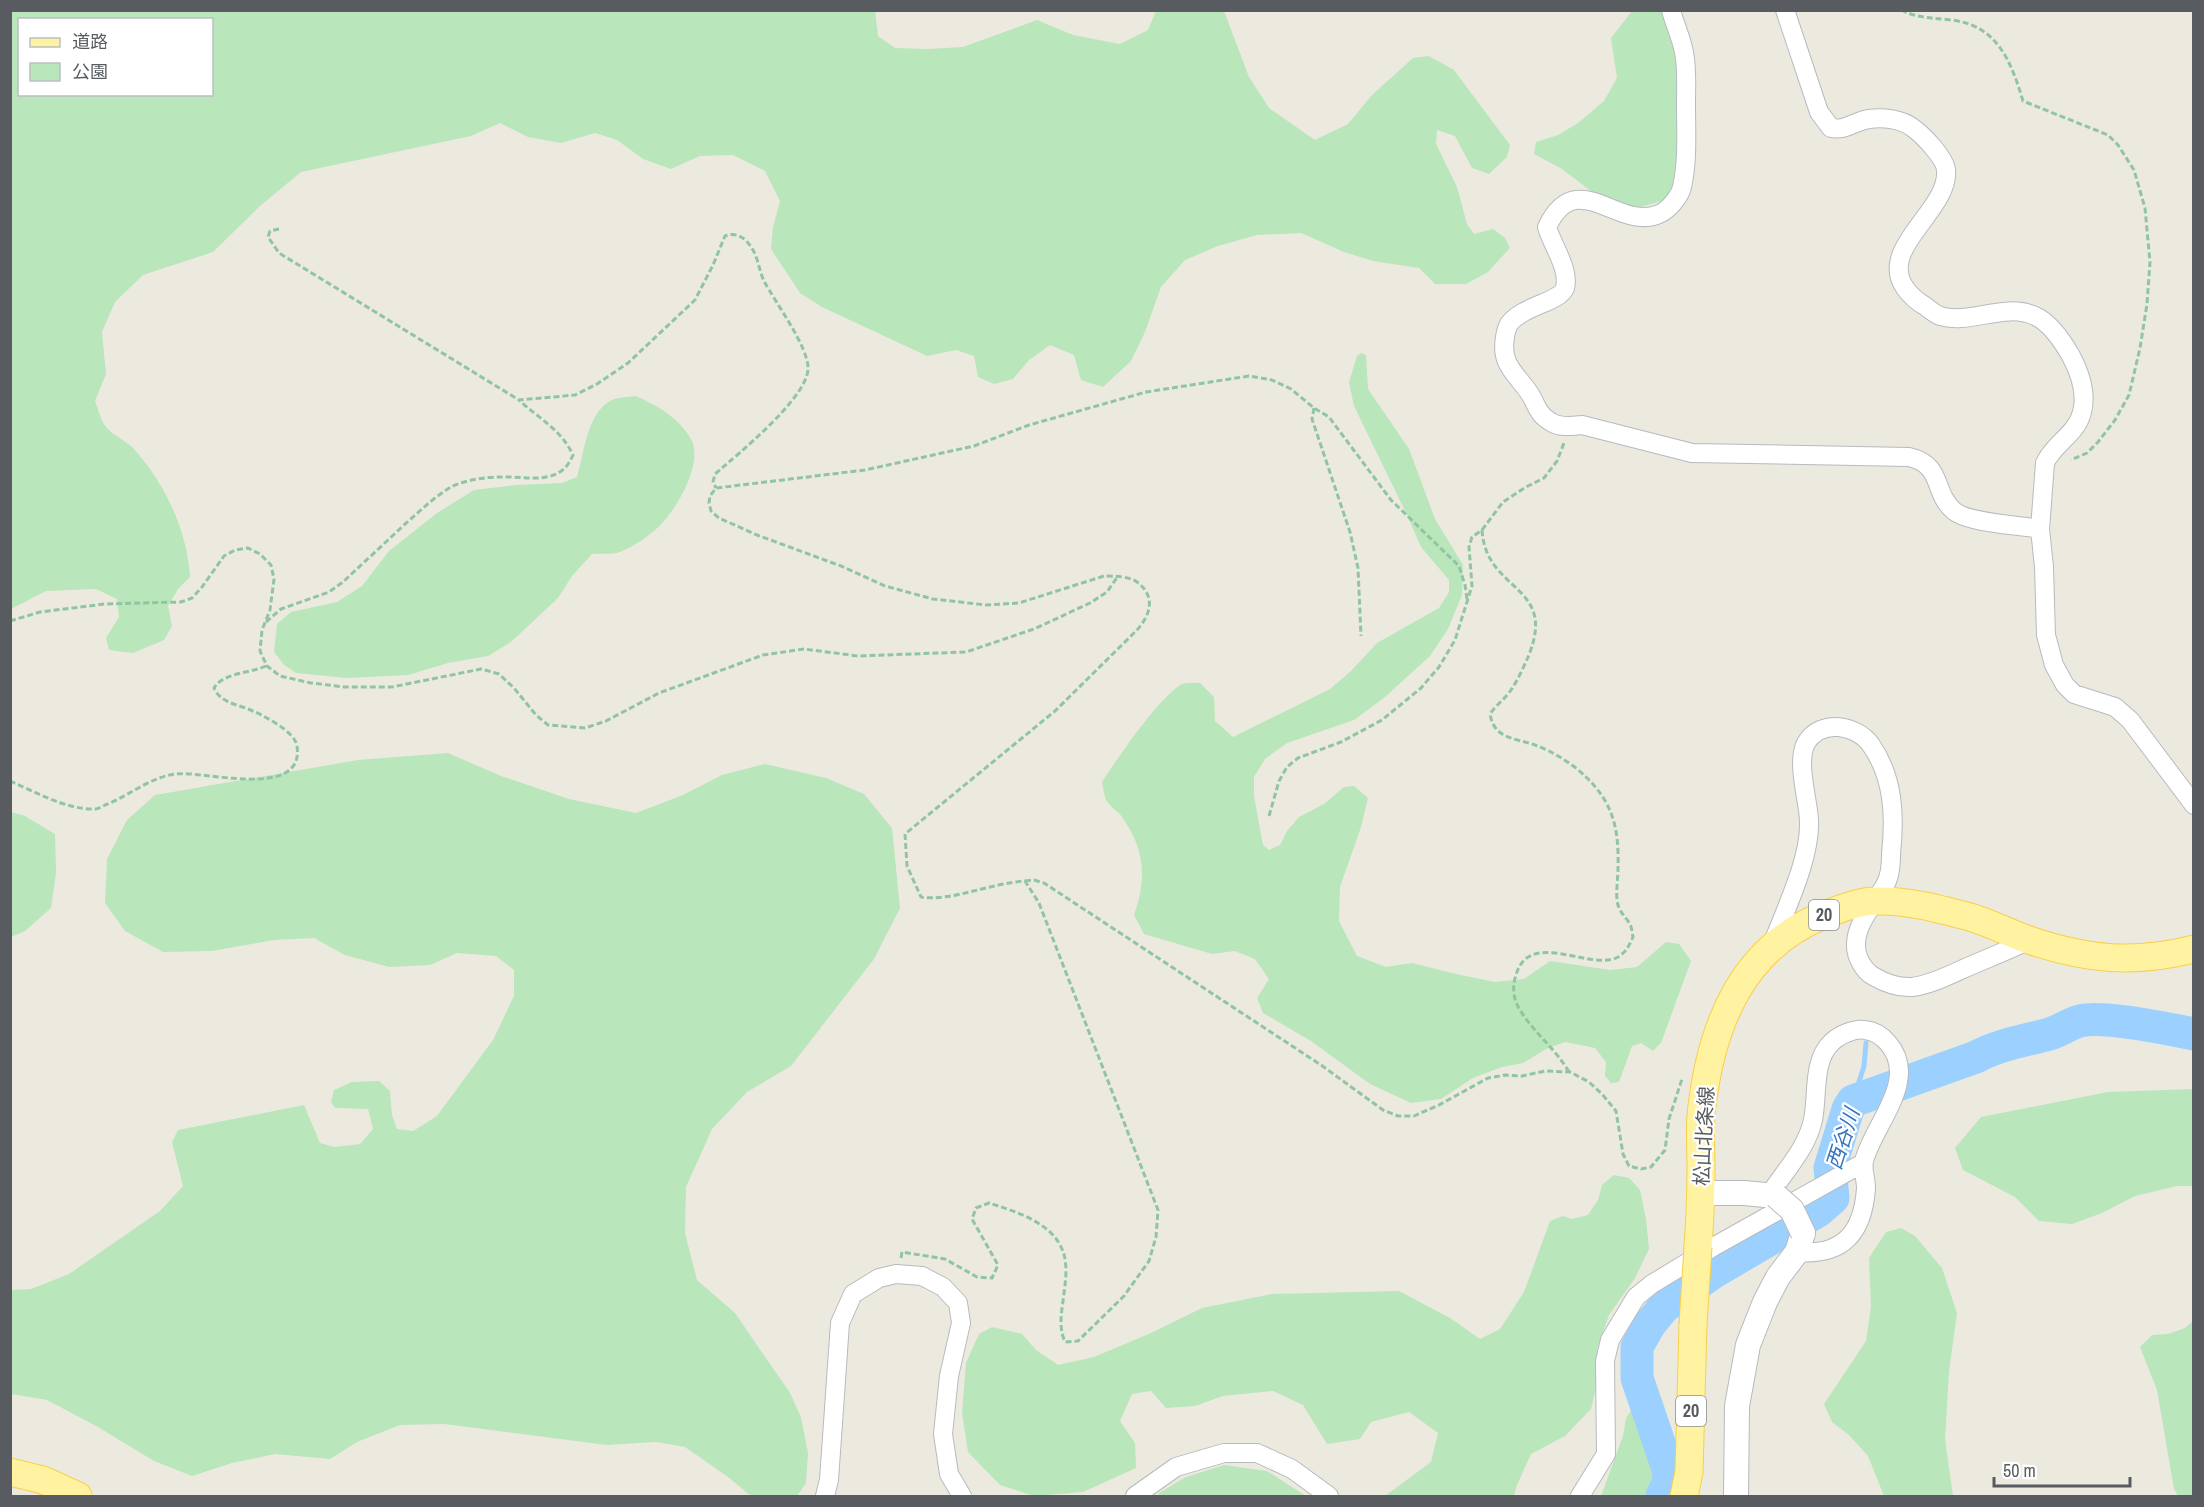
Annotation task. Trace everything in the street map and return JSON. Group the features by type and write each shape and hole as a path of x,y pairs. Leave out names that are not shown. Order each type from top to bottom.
{"main road":[{"name":"松山北条線","path":"1684,1497 1689,1472 1701,1193 1701,1108 1710,1058 1722,1019 1739,985 1772,945 1805,923 1839,909 1875,901 1951,912 2030,940 2100,957 2129,959 2162,957 2193,949"},
{"path":"1701,1193 1773,1195 1792,1210 1800,1243 1773,1285 1748,1345 1737,1406 1736,1497"},
{"path":"10,1472 43,1480 78,1497"}],"street":[{"path":"1671,10 1685,56 1686,146 1682,189 1671,206 1660,214 1645,217 1629,214 1593,201 1575,199 1563,204 1553,214 1547,227 1566,281 1563,292 1555,298 1516,315 1507,328 1504,357 1511,370 1531,395 1534,405 1552,423 1564,426 1582,425 1692,453 1909,457 1922,460 1930,466 1943,495 1954,511 1968,519 2040,529"},
{"path":"1785,10 1819,112 1831,128 1841,130 1869,119 1897,120 1912,126 1926,140 1938,154 1946,170 1942,192 1908,242 1898,263 1899,276 1905,288 1920,303 1938,315 1953,319 2014,312 2035,316 2052,329 2065,345 2079,370 2085,399 2082,415 2071,433 2049,454 2045,463 2040,529 2044,567 2046,635 2054,665 2065,685 2074,694 2115,707 2130,720 2193,805"},
{"path":"1772,945 1803,862 1809,822 1803,768 1806,744 1824,729 1842,726 1861,733 1872,746 1891,793 1894,820 1887,883 1859,929 1856,946 1860,961 1868,973 1884,982 1912,987 2030,940"},
{"path":"1773,1195 1800,1152 1813,1123 1822,1054 1832,1041 1862,1029 1873,1031 1884,1038 1892,1048 1897,1062 1899,1081 1863,1163 1866,1185 1864,1207 1858,1224 1847,1239 1834,1248 1816,1254 1800,1243"},
{"path":"1580,1497 1606,1455 1605,1361 1610,1340 1636,1297 1652,1284 1713,1247 1863,1163"},
{"path":"825,1497 829,1480 840,1323 853,1294 879,1278 897,1274 922,1276 943,1287 958,1303 961,1323 949,1376 943,1434 949,1473 962,1497"},
{"path":"1135,1497 1176,1467 1224,1453 1257,1453 1292,1469 1329,1497"}],"path":[{"path":"1901,10 1912,16 1964,21 1980,27 1994,39 2006,57 2016,76 2023,101 2108,135 2118,145 2134,170 2145,208 2150,262 2140,348 2129,395 2115,420 2087,453 2070,460 2045,463"},
{"path":"264,623 281,609 329,592 343,582 427,504 452,487 472,480 500,477 542,478 558,474 568,466 573,454 561,436 545,420 519,400 279,253 268,237 270,231 279,229"},
{"path":"519,400 575,395 597,384 628,363 695,300 725,236 740,235 752,248 763,279 805,351 808,370 802,389 757,437 715,474 713,482 716,488"},
{"path":"1467,599 1459,566 1391,500 1329,417 1291,389 1272,380 1249,376 1146,392 1029,425 974,446 865,470 716,488 710,496 709,503 711,511 719,518 768,540 842,567 885,586 933,599 986,605 1020,603 1104,576 1118,576 1136,581 1145,592 1150,606 1147,619 1055,711 905,834 907,866 921,897 934,899 1004,882 1034,880 1044,883 1321,1065 1383,1110 1398,1116 1414,1116 1488,1078 1504,1075 1522,1076 1545,1071 1570,1072"},
{"path":"1314,408 1312,419 1350,532 1356,559 1361,636"},
{"path":"1269,816 1279,781 1287,767 1298,758 1341,742 1382,720 1420,688 1438,667 1455,640 1472,586 1469,547 1472,537 1482,530 1503,502 1544,478 1557,461 1564,446 1564,426"},
{"path":"1482,530 1482,544 1486,554 1527,600 1536,615 1537,628 1532,648 1510,692 1490,714 1492,725 1498,732 1512,739 1537,745 1564,760 1584,775 1599,791 1615,821 1618,843 1617,901 1622,915 1630,924 1633,937 1627,950 1615,958 1595,960 1544,952 1526,958 1516,971 1513,986 1515,999 1520,1011 1559,1054 1570,1072 1602,1094 1616,1111 1623,1154 1629,1166 1641,1169 1651,1167 1665,1150 1669,1119 1682,1078"},
{"path":"10,621 40,612 105,604 181,602 192,598 224,556 236,550 248,548 260,554 271,565 274,579 270,610 262,630 260,651 267,666 280,676 345,687 393,687 481,669 499,674 548,725 585,728 606,721 659,693 763,655 804,649 858,656 966,652 1034,629 1090,603 1107,592 1118,576"},
{"path":"10,782 57,802 94,810 121,799 156,779 177,773 250,780 276,777 289,769 296,759 298,747 295,737 249,710 228,703 217,695 214,688 217,682 224,679 267,666"},
{"path":"897,1274 902,1252 945,1259 977,1276 992,1278 998,1265 972,1219 976,1208 989,1203 1017,1213 1048,1230 1062,1249 1066,1270 1060,1330 1065,1342 1078,1341 1124,1296 1149,1261 1156,1237 1158,1210 1039,903 1025,881"}],"green space":[{"path":"875,10 878,36 895,48 928,49 963,47 1037,20 1073,35 1120,44 1148,30 1156,11 1224,11 1249,77 1269,108 1315,140 1348,124 1372,95 1413,58 1429,56 1454,70 1510,145 1507,157 1489,174 1472,168 1455,136 1437,130 1436,144 1457,187 1467,224 1474,234 1493,229 1505,238 1510,248 1488,272 1466,284 1435,284 1419,268 1373,261 1344,252 1301,233 1257,235 1218,246 1185,260 1161,287 1145,332 1131,361 1103,387 1081,380 1074,355 1050,345 1029,360 1013,379 994,384 978,377 974,356 956,350 927,356 822,307 800,293 771,249 773,227 780,201 765,171 733,155 700,156 671,169 643,159 617,140 595,133 561,143 528,137 500,123 471,136 301,172 260,206 213,252 143,275 115,302 102,332 106,374 95,401 100,415 106,427 135,450 156,478 173,509 188,560 190,577 178,589 168,606 172,626 164,640 133,653 109,650 106,638 119,617 117,599 96,589 46,591 11,609 11,11"},
{"path":"1632,11 1663,11 1676,34 1683,163 1668,199 1634,209 1592,192 1562,169 1534,154 1536,142 1558,135 1578,123 1604,101 1617,78 1611,38"},
{"path":"1361,353 1366,355 1368,389 1409,449 1435,519 1463,565 1462,595 1448,629 1430,656 1385,697 1354,720 1287,743 1265,759 1254,777 1254,796 1263,845 1269,850 1280,845 1287,831 1299,817 1324,804 1344,787 1354,786 1368,798 1361,827 1340,887 1339,921 1357,956 1386,967 1412,963 1495,982 1524,979 1550,961 1610,970 1637,967 1666,942 1679,944 1691,961 1661,1043 1653,1051 1641,1043 1632,1046 1619,1082 1611,1083 1605,1076 1606,1062 1595,1048 1565,1042 1546,1049 1523,1063 1502,1067 1473,1078 1441,1099 1411,1103 1370,1084 1311,1041 1263,1013 1257,998 1269,979 1255,959 1235,951 1212,954 1144,934 1134,915 1141,889 1142,864 1130,829 1106,800 1102,782 1139,729 1162,702 1182,684 1200,683 1214,697 1215,721 1233,737 1330,689 1351,671 1377,643 1439,608 1449,592 1449,580 1421,547 1354,406 1349,382 1357,356"},
{"path":"636,396 675,419 692,441 694,460 688,483 677,504 655,530 620,552 592,554 572,576 558,598 511,642 488,656 448,663 408,675 347,678 296,673 284,665 274,652 277,624 291,612 337,602 362,586 389,551 437,513 474,490 562,483 577,477 588,434 597,414 612,400"},
{"path":"448,753 501,776 569,799 636,813 683,795 722,775 765,764 826,778 864,794 892,828 900,908 874,959 791,1066 747,1092 712,1129 686,1187 685,1233 697,1280 735,1313 790,1393 801,1417 808,1453 806,1483 797,1496 751,1496 685,1447 656,1442 607,1445 444,1424 400,1425 357,1442 330,1459 275,1454 232,1463 192,1476 154,1461 98,1427 47,1400 11,1394 11,1290 31,1289 69,1274 160,1211 183,1186 172,1142 178,1130 304,1105 320,1143 334,1147 360,1144 373,1129 368,1109 335,1108 331,1102 334,1090 352,1082 379,1081 390,1091 392,1115 397,1129 413,1131 437,1116 493,1040 514,996 514,970 496,956 457,953 430,965 389,967 345,955 314,938 274,940 212,951 163,952 125,931 105,903 107,859 127,820 155,795 358,760"},
{"path":"11,812 25,816 55,834 56,873 51,908 25,931 11,937"},
{"path":"2193,1089 2193,1186 2177,1186 2135,1196 2102,1213 2072,1224 2039,1221 2015,1197 1963,1170 1955,1148 1981,1117 2108,1092"},
{"path":"1614,1175 1629,1178 1640,1190 1649,1249 1635,1278 1609,1315 1597,1349 1596,1388 1591,1409 1565,1436 1531,1454 1514,1496 1385,1496 1431,1462 1438,1433 1409,1412 1371,1422 1360,1439 1327,1444 1303,1405 1273,1391 1223,1396 1195,1406 1166,1408 1151,1391 1132,1394 1120,1421 1135,1443 1136,1468 1083,1492 1034,1496 1000,1485 968,1452 962,1413 966,1363 979,1334 992,1327 1022,1334 1036,1350 1058,1365 1094,1357 1202,1308 1272,1294 1399,1291 1450,1318 1480,1339 1500,1329 1524,1292 1550,1221 1563,1216 1572,1219 1588,1215 1598,1200 1602,1185"},
{"path":"1901,1228 1915,1236 1942,1268 1957,1313 1949,1372 1945,1439 1953,1496 1884,1496 1868,1456 1849,1435 1832,1422 1824,1404 1866,1341 1871,1306 1869,1258 1886,1232"},
{"path":"2193,1321 2193,1496 2178,1496 2174,1489 2157,1390 2140,1347 2152,1335 2168,1334 2185,1328"},
{"path":"1636,1404 1647,1404 1656,1412 1663,1427 1662,1447 1656,1468 1645,1496 1601,1496 1623,1436 1626,1418"},
{"path":"1224,1465 1267,1471 1306,1496 1158,1496 1159,1493 1186,1477"}],"waterway":[{"name":"西谷川","path":"1662,1496 1669,1482 1668,1469 1637,1378 1637,1347 1650,1324 1664,1307 1714,1272 1818,1211 1833,1198 1830,1168 1848,1109 1853,1101 2002,1046 2051,1034 2080,1021 2119,1021 2194,1034"},
{"path":"1853,1101 1864,1066 1866,1043"}]}
